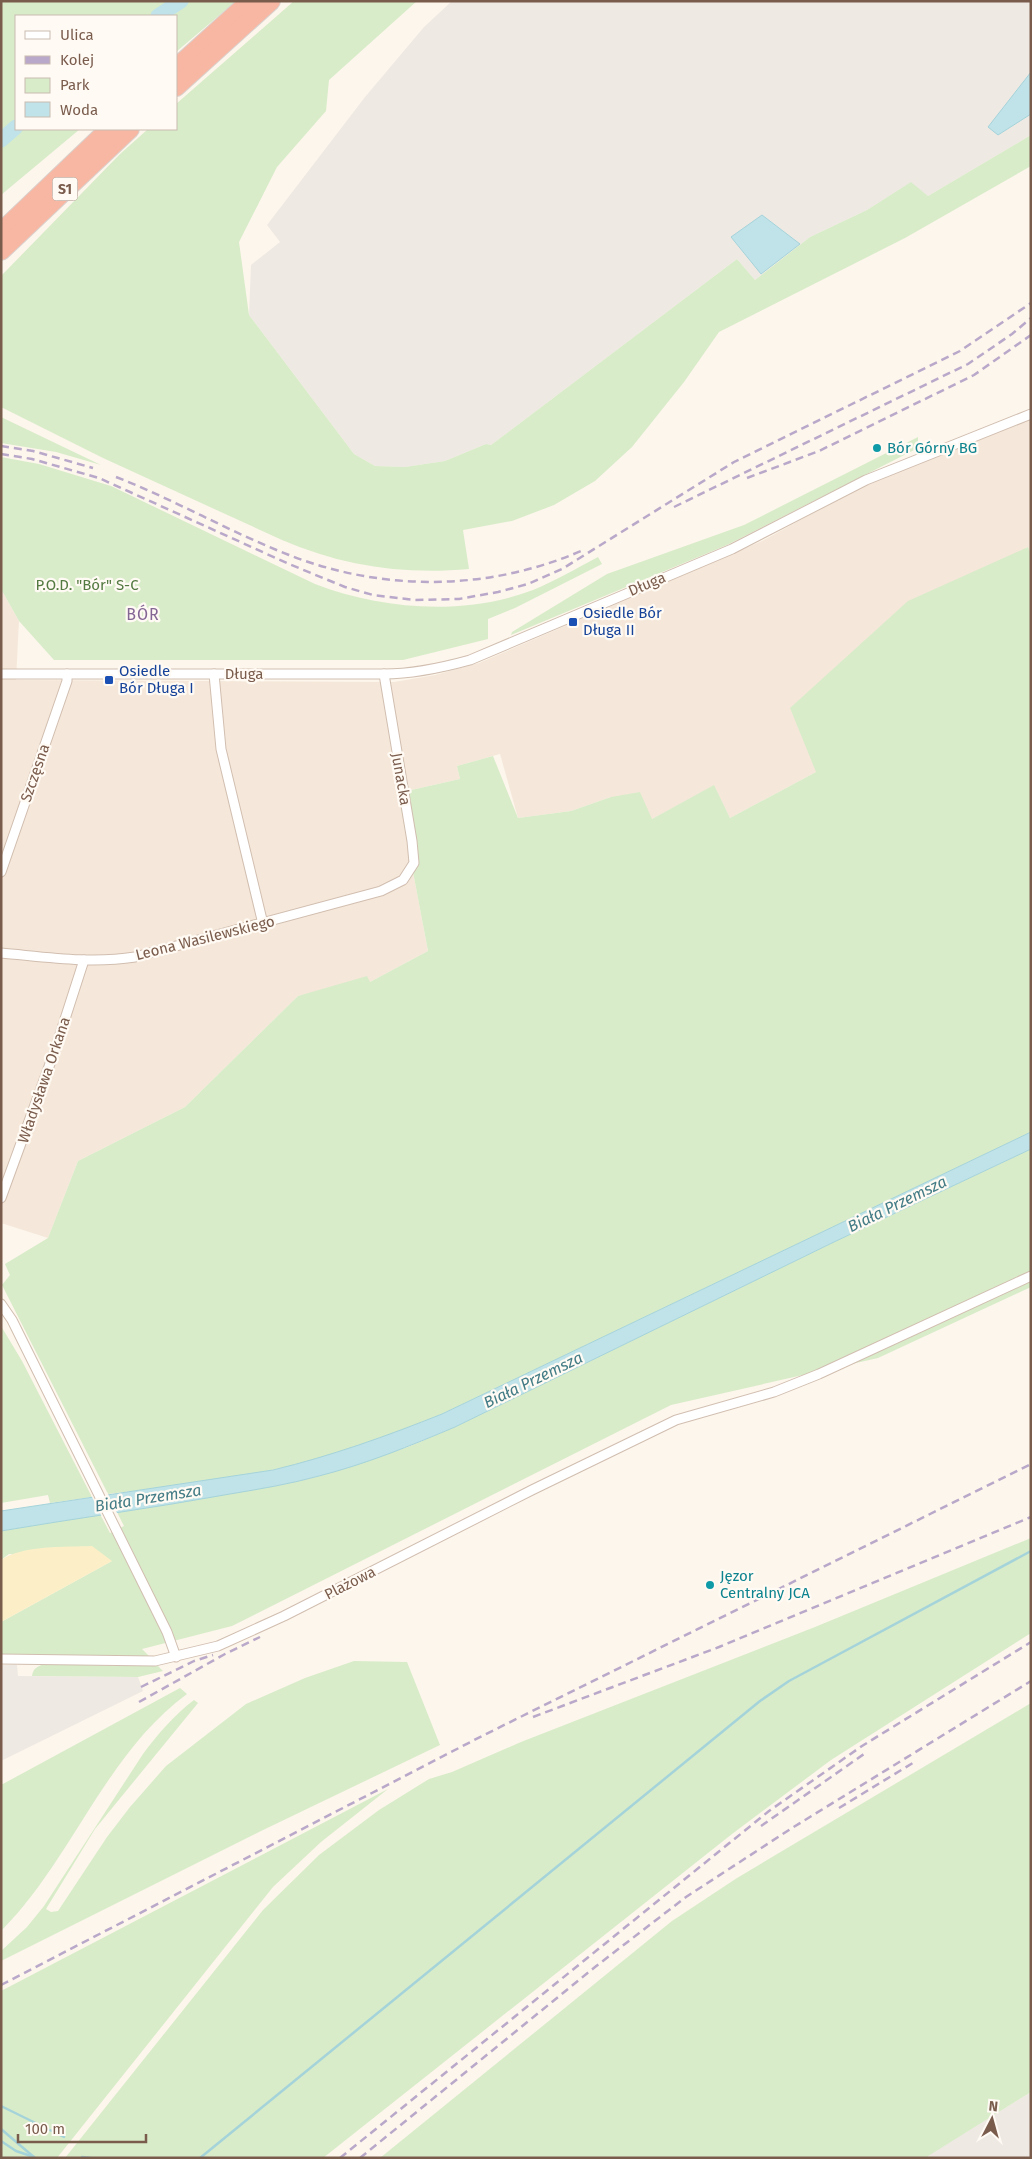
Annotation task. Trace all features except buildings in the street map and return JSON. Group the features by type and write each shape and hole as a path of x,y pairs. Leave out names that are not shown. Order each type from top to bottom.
{"highway":[{"path":"178,66 250,1"},
{"path":"178,85 271,1"},
{"name":"S1","path":"1,232 108,130"},
{"name":"S1","path":"1,251 129,130"}],"street":[{"name":"Długa","path":"1,674 404,674 439,668 470,660 732,548 866,480 920,456 1031,414"},
{"name":"Szczęsna","path":"1,872 67,682 67,674"},
{"name":"Długa","path":"214,674 221,749 263,924"},
{"name":"Junacka","path":"384,674 412,841 414,863 403,880"},
{"name":"Leona Wasilewskiego","path":"1,953 84,960 114,960 135,957 381,891 403,880"},
{"name":"Władysława Orkana","path":"1,1198 55,1050 84,960"},
{"name":"Plażowa","path":"1,1659 155,1661 218,1646 284,1616 532,1490 676,1420 783,1389 1031,1276"},
{"path":"1,1304 12,1320 117,1530 167,1632 176,1657"}],"shaded area":[{"path":"452,1 1031,1 1031,135 928,196 910,183 867,210 810,237 755,280 737,259 491,445 486,444 445,461 405,467 375,466 354,454 249,315 251,265 280,242 267,225 365,97 424,27"},
{"path":"1031,419 1031,555 1027,547 816,772 730,818 714,786 652,819 611,797 571,811 518,818 500,754 457,766 460,779 398,793 428,951 370,982 298,996 185,1107 78,1161 48,1238 1,1223 1,589 19,621 16,680 394,682 435,675 479,663 762,541 863,486"},
{"path":"1,1665 17,1665 18,1676 138,1677 143,1691 1,1761"},
{"path":"1031,2092 1031,2158 925,2158 930,2154"}],"green space":[{"path":"1,1 236,1 178,50 178,15 15,15 15,130 79,130 1,195"},
{"path":"294,1 417,1 329,80 326,111 277,167 239,242 249,315 354,454 375,466 405,467 445,461 486,444 491,445 737,259 755,280 810,237 867,210 911,182 928,196 1031,135 1031,166 905,238 719,332 684,382 632,447 595,481 554,505 512,521 463,530 469,569 421,571 350,562 305,549 103,458 1,407 1,276 120,154 147,130 178,130 178,102"},
{"path":"1,417 101,465 56,452 1,443"},
{"path":"918,437 918,448 727,545 511,635 512,632 607,574 744,525"},
{"name":"P.O.D. \"Bór\" S-C","path":"1,457 39,464 111,486 315,584 368,600 424,606 479,604 533,590 558,579 598,557 602,564 515,608 488,619 488,639 403,660 54,660 19,621 1,589"},
{"path":"1028,547 1031,555 1031,1132 442,1414 394,1433 330,1456 263,1472 108,1494 2,1285 10,1275 5,1264 48,1238 78,1161 185,1107 298,996 367,976 370,982 428,951 398,793 460,779 457,766 493,756 518,818 571,811 611,797 640,792 652,819 714,785 730,818 816,772 790,708 908,601"},
{"path":"1031,1149 1031,1287 878,1358 671,1405 232,1626 142,1649 150,1657 1,1655 1,1622 112,1561 9,1554 1,1560 1,1531 100,1514 110,1533 124,1526 117,1512 281,1485 320,1476 408,1447 455,1427 834,1242"},
{"path":"1,1326 22,1361 92,1497 50,1503 48,1495 1,1503"},
{"path":"1031,1538 1031,1633 831,1760 732,1834 323,2158 65,2158 263,1910 319,1855 379,1810 429,1779 452,1772 521,1742 815,1627"},
{"path":"354,1661 407,1662 440,1745 261,1831 1,1961 1,1951 27,1927 44,1906 154,1739 194,1700 198,1703 95,1829 46,1909 51,1912 58,1911 107,1837 166,1766 246,1704 305,1678"},
{"path":"44,1664 157,1665 163,1671 138,1677 32,1676 34,1669"},
{"path":"180,1688 187,1694 158,1718 133,1746 26,1903 1,1931 1,1785"},
{"path":"1031,1703 1031,2092 925,2158 380,2158 672,1921 737,1878"},
{"path":"388,1789 321,1842 273,1887 57,2158 1,2158 1,1991"}],"sand":[{"path":"92,1546 112,1561 1,1622 1,1560 10,1555 32,1549"}],"water":[{"path":"1031,72 1031,114 998,135 988,127"},
{"path":"762,215 800,244 761,274 731,237"},
{"name":"Biała Przemsza","path":"1031,1132 1031,1149 834,1242 455,1427 405,1448 336,1471 286,1484 1,1531 1,1511 273,1470 380,1438 442,1414"}],"pier":[{"path":"107,1492 118,1515 102,1517 91,1495"}],"waterway":[{"path":"160,15 181,1"},
{"path":"1,140 15,128"},
{"path":"200,2158 760,1701 789,1681 1031,1551"},
{"path":"1,2106 64,2137"},
{"path":"1,2129 35,2158"},
{"path":"1,2141 16,2151 34,2157"},
{"path":"82,2157 91,2158"}],"railway":[{"path":"1,454 32,459 99,478 289,564 345,587 373,595 415,600 459,599 528,584 562,569 734,462 960,351 1031,303"},
{"path":"674,507 968,364 1012,334 1031,318"},
{"path":"747,478 819,451 974,375 1031,335"},
{"path":"1,446 33,451 93,468"},
{"path":"116,477 289,555 325,567 362,576 399,581 473,580 510,574 546,564 581,551"},
{"path":"1,1985 482,1736 1031,1464"},
{"path":"533,1717 719,1647 1031,1517"},
{"path":"139,1702 225,1654 260,1637"},
{"path":"340,2158 769,1811 862,1746 1031,1642"},
{"path":"141,1687 194,1661 213,1655"},
{"path":"360,2158 595,1967 686,1897 792,1828 1031,1681"},
{"path":"761,1826 864,1754"},
{"path":"839,1808 916,1761"}],"place":[{"name":"Bór Górny BG","path":"877,448"},
{"name":"Osiedle Bór Długa II","path":"573,622"},
{"name":"Osiedle Bór Długa I","path":"109,680"},
{"name":"Jęzor Centralny JCA","path":"710,1585"}],"district":[{"name":"BÓR","path":"143,614"}]}
